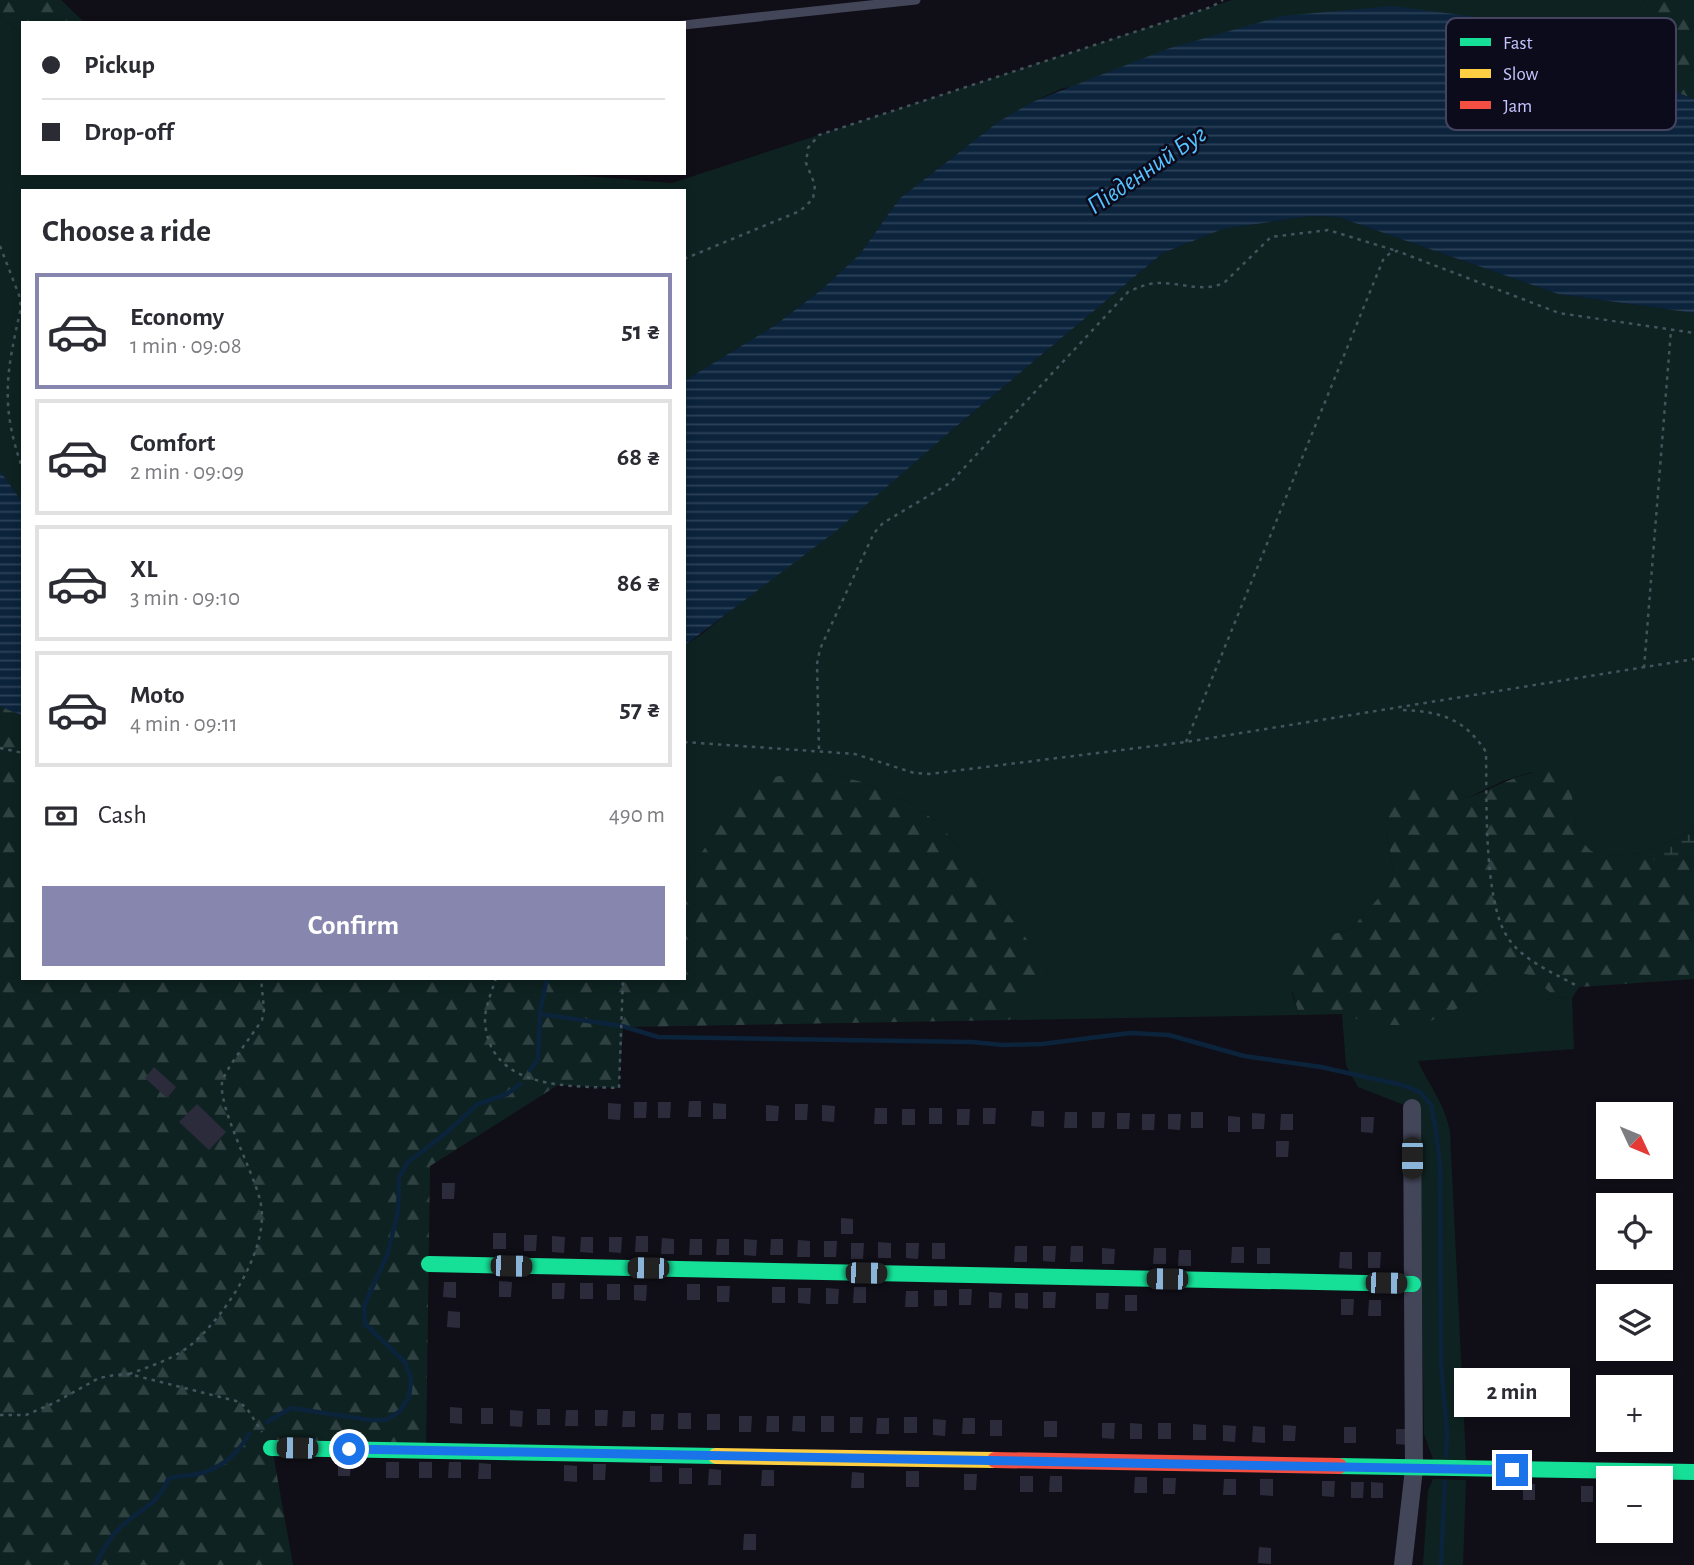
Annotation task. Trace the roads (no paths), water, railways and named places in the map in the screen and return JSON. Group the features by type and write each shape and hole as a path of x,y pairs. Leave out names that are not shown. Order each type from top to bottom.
{"street":[{"path":"1403,1565 1414,1469 1412,1108"},
{"path":"429,1264 1413,1284"},
{"path":"271,1448 1694,1472"}],"lane":[{"path":"686,25 916,0"}],"water":[{"name":"Південний Буг","path":"1392,6 1477,18 1446,18 1446,130 1676,130 1676,92 1694,99 1694,313 1558,294 1338,217 1310,216 1223,229 1163,253 836,531 686,644 686,380 774,326 821,290 860,254 899,199 998,122 1032,102 1167,49 1282,16"},
{"path":"0,471 21,500 21,715 0,706"}],"waterway":[{"path":"530,1070 538,1059 540,1011 547,980"},
{"path":"540,1014 622,1026 658,1037 972,1042 1003,1045 1042,1044 1130,1033 1169,1035 1244,1056 1321,1067 1402,1085 1420,1092 1431,1105 1440,1166 1441,1363 1447,1431 1446,1456"},
{"path":"267,1422 291,1408 370,1420 386,1420 399,1412 409,1397 411,1379 405,1362 365,1324 364,1306 388,1253 398,1211 399,1178 407,1163 478,1104 507,1094 520,1084"},
{"path":"96,1565 113,1535 155,1500 168,1479 218,1467 239,1449 249,1434"},
{"path":"1441,1565 1445,1482"}]}
